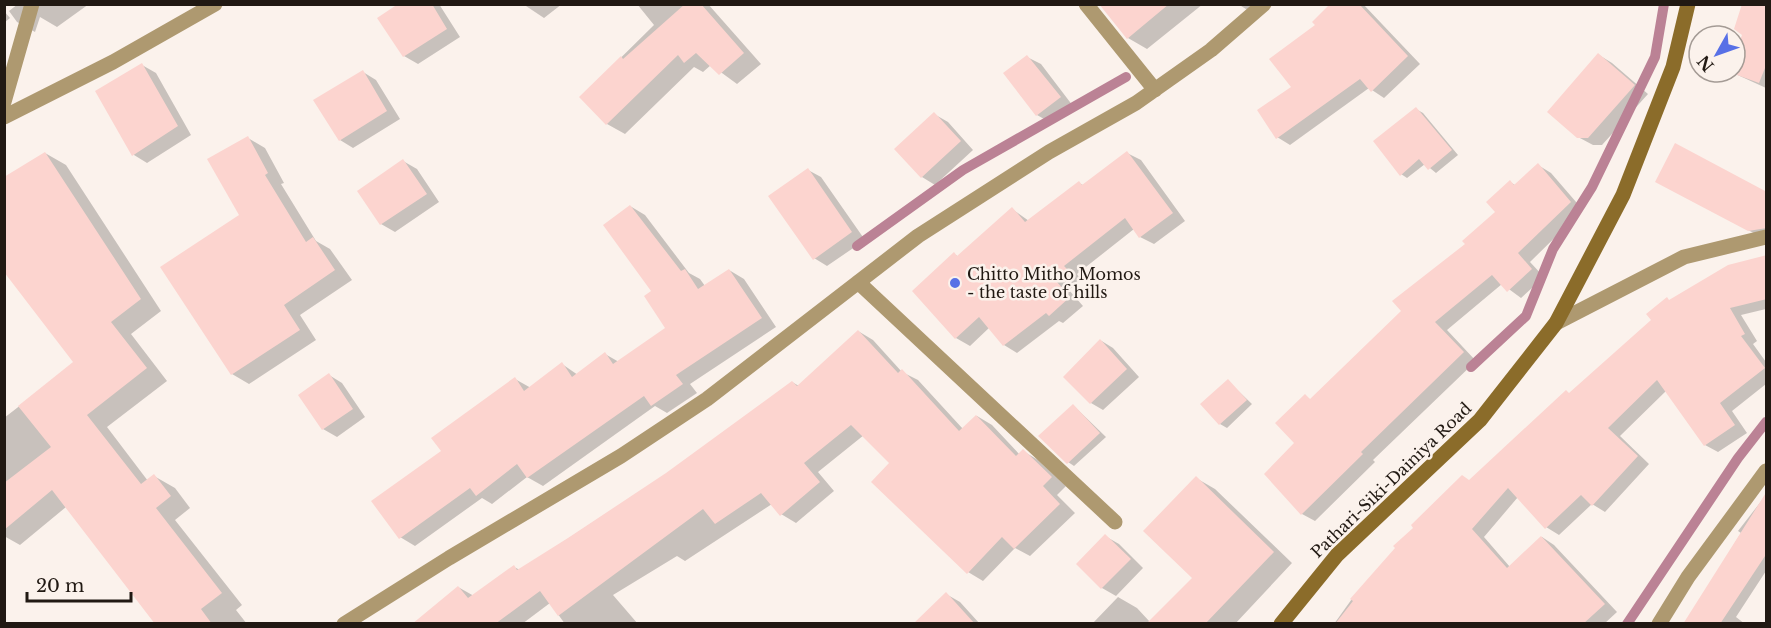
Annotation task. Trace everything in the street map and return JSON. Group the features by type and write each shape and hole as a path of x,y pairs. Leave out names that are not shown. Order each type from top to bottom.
{"main road":[{"name":"Pathari-Siki-Dainiya Road","path":"1281,624 1337,555 1480,420 1556,323 1623,195 1673,67 1688,4"}],"street":[{"path":"4,102 32,4"},
{"path":"4,117 113,62 215,4"},
{"path":"1086,4 1155,90"},
{"path":"344,624 449,558 621,456 707,399 858,282 949,217 1049,152 1155,90 1211,50 1264,4"},
{"path":"1556,323 1684,257 1767,237"},
{"path":"858,282 1115,522"},
{"path":"1659,624 1688,577 1767,471"}],"building":[{"path":"398,4 432,4 447,29 403,57 377,18"},
{"path":"685,4 701,4 744,53 719,75 696,53 684,63 678,55 606,125 579,97 621,56 623,59"},
{"path":"1099,4 1169,4 1127,39"},
{"path":"1330,4 1359,4 1408,56 1371,92 1360,79 1276,139 1257,110 1291,87 1269,59 1315,25 1312,22"},
{"path":"1742,4 1767,4 1767,63 1759,83 1747,79 1747,24 1736,24"},
{"path":"1598,53 1635,85 1588,138 1577,138 1547,112"},
{"path":"1027,55 1061,97 1036,116 1003,73"},
{"path":"142,63 178,126 132,156 95,91"},
{"path":"363,70 387,111 339,141 313,100"},
{"path":"1416,107 1452,150 1428,170 1419,159 1400,176 1373,141"},
{"path":"934,112 961,141 921,178 894,149"},
{"path":"248,136 268,173 265,175 306,242 313,237 335,270 284,305 300,330 231,375 160,267 239,215 207,159"},
{"path":"1675,143 1767,192 1767,228 1748,231 1655,182"},
{"path":"1127,151 1173,213 1139,238 1125,218 1064,266 1069,271 1057,282 1070,297 1049,316 1046,313 1003,346 979,317 955,339 912,291 954,252 957,256 1012,207 1025,222 1079,181 1082,185"},
{"path":"45,152 141,299 111,322 147,368 87,415 141,484 154,474 171,496 156,508 222,593 201,609 212,624 155,624 52,490 4,530 4,483 51,447 18,406 73,362 4,272 4,177"},
{"path":"403,159 427,194 380,225 357,191"},
{"path":"1538,163 1571,202 1518,253 1532,269 1507,292 1492,275 1435,322 1464,352 1361,452 1363,454 1301,515 1264,474 1294,443 1275,423 1305,394 1310,399 1401,311 1392,301 1465,244 1462,241 1495,212 1486,202 1510,180 1514,185"},
{"path":"808,168 852,232 813,260 768,196"},
{"path":"630,205 681,271 685,269 698,289 729,269 762,318 676,375 683,384 651,406 644,396 527,478 517,464 476,496 470,488 399,539 371,501 441,451 431,438 515,377 524,391 562,362 572,377 605,352 613,364 665,328 644,296 651,291 603,225"},
{"path":"1767,255 1767,299 1730,308 1745,334 1741,336 1765,368 1720,403 1735,425 1704,446 1657,380 1608,428 1638,456 1592,506 1581,495 1545,529 1508,488 1472,529 1507,568 1541,536 1605,604 1583,624 1335,624 1353,601 1350,599 1395,548 1393,546 1413,528 1411,525 1462,475 1469,480 1566,390 1569,393 1651,320 1646,314 1667,297 1669,300 1728,265"},
{"path":"858,330 898,373 902,369 959,431 976,415 1016,456 1023,449 1052,477 1043,486 1060,504 1014,549 1002,537 967,574 871,482 889,463 851,425 804,463 820,482 780,516 761,493 715,524 703,509 558,616 540,591 495,624 412,624 458,586 468,598 514,565 517,570 568,538 666,473 792,381 797,386"},
{"path":"1100,339 1127,369 1090,404 1063,377"},
{"path":"329,373 353,409 322,430 298,395"},
{"path":"1228,379 1247,400 1219,425 1200,404"},
{"path":"1073,404 1100,433 1067,464 1038,436"},
{"path":"1196,476 1274,552 1205,624 1146,624 1192,578 1143,531"},
{"path":"1767,491 1767,553 1720,624 1683,624"},
{"path":"1105,534 1131,559 1101,589 1076,564"},
{"path":"946,592 975,624 913,624"}],"waterway":[{"path":"1471,367 1526,316 1553,249 1592,187 1655,57 1664,4"},
{"path":"857,246 963,170 1126,77"},
{"path":"1627,624 1738,458 1766,422"}],"place":[{"name":"Chitto Mitho Momos - the taste of hills","path":"955,283"}]}
